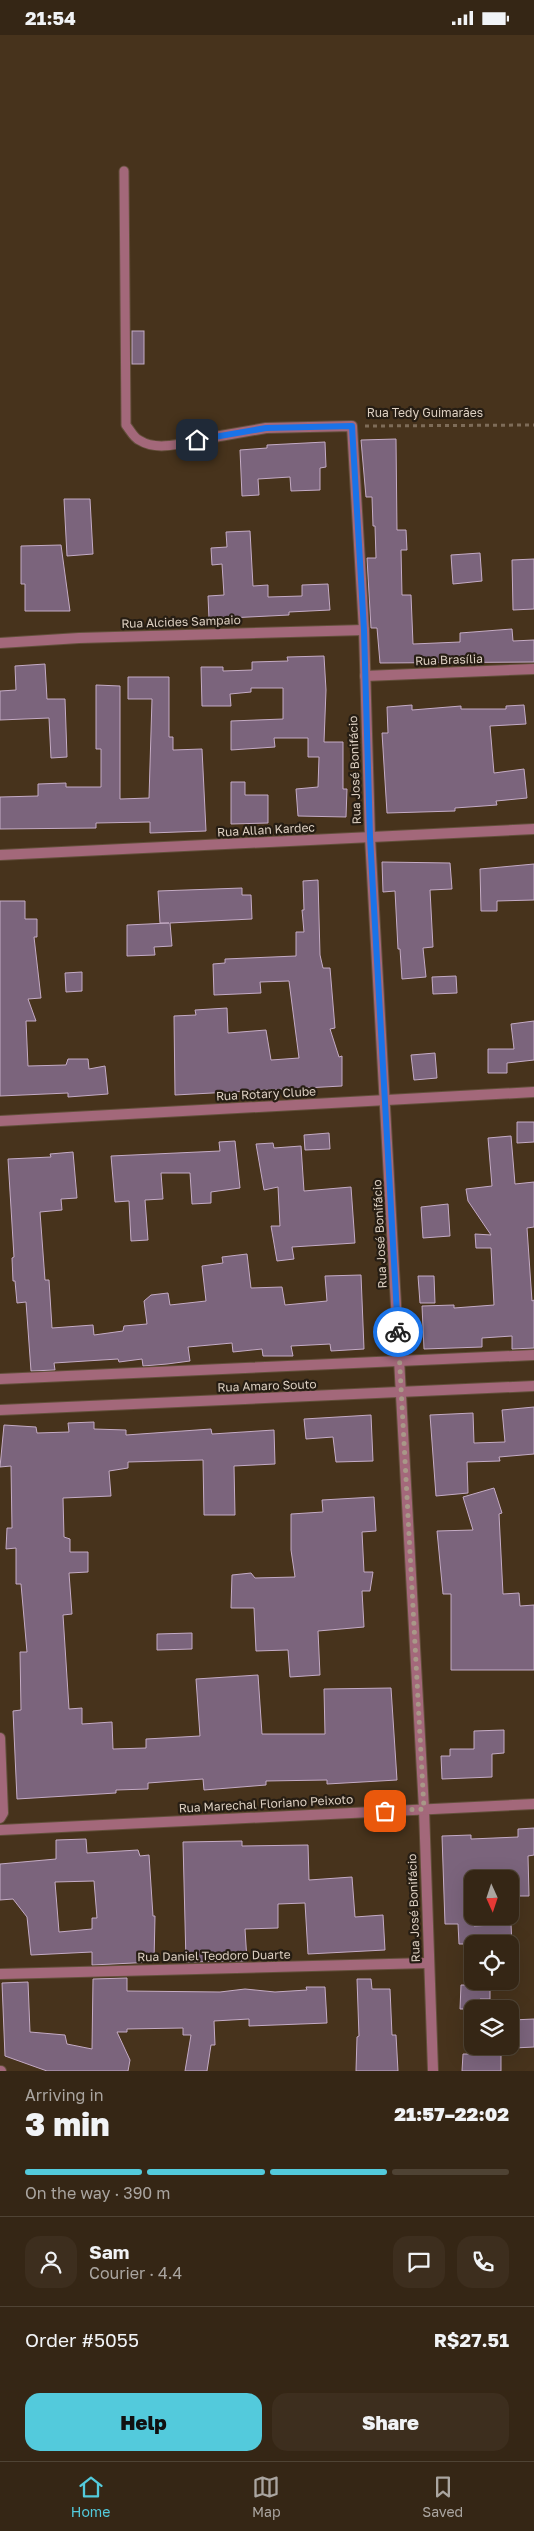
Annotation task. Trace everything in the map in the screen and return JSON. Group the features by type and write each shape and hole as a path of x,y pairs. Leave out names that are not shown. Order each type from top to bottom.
{"street":[{"name":"Rua Tedy Guimarães","path":"197,440 266,428 352,426"},
{"name":"Rua José Bonifácio","path":"352,426 364,630 370,837 424,1809 433,2071"},
{"name":"Rua Alcides Sampaio","path":"0,643 88,638 364,630"},
{"name":"Rua Brasília","path":"365,677 534,669"},
{"name":"Rua Allan Kardec","path":"0,855 534,829"},
{"name":"Rua Rotary Clube","path":"0,1121 534,1092"},
{"name":"Rua Amaro Souto","path":"0,1379 534,1355"},
{"name":"Rua Amaro Souto","path":"0,1410 534,1386"},
{"path":"0,1738 3,1813 0,1818"},
{"name":"Rua Marechal Floriano Peixoto","path":"0,1830 534,1804"},
{"name":"Rua Daniel Teodoro Duarte","path":"0,1974 428,1963"}],"lane":[{"path":"124,171 126,425 138,440 152,445 179,445 197,440"}],"path":[{"name":"Rua Tedy Guimarães","path":"352,426 534,425"}],"building":[{"path":"132,331 144,331 144,364 132,364"},
{"path":"396,439 397,530 406,530 407,550 401,550 402,595 411,595 413,644 460,642 460,633 512,629 513,641 534,640 534,662 380,663 377,628 371,628 367,558 376,558 375,526 373,526 372,497 366,497 361,440"},
{"path":"325,442 326,467 320,468 320,490 291,491 290,477 258,479 259,495 242,496 240,450 267,448 267,445"},
{"path":"64,499 90,499 93,554 67,556"},
{"path":"250,531 253,586 268,585 268,597 302,596 302,585 328,584 330,610 289,612 289,615 209,619 208,596 224,595 222,564 212,565 211,548 227,547 226,532"},
{"path":"61,545 70,611 25,611 25,584 21,584 21,546"},
{"path":"480,553 482,581 453,584 451,555"},
{"path":"534,559 534,609 513,610 512,560"},
{"path":"324,656 326,690 324,742 343,742 343,789 347,789 346,817 298,816 296,789 318,787 319,757 308,757 308,738 274,738 275,747 231,750 231,721 283,719 283,688 251,688 251,692 230,694 231,706 202,706 201,667 223,667 223,671 252,670 252,662 288,661 287,657"},
{"path":"45,664 47,699 65,699 67,757 51,758 49,718 0,720 0,691 16,690 15,666"},
{"path":"128,677 169,677 169,737 173,737 173,750 202,749 206,831 150,833 150,822 96,823 96,828 0,829 0,797 38,796 38,784 66,783 66,787 101,787 101,749 96,749 96,685 120,686 120,799 149,798 152,699 128,699"},
{"path":"412,705 412,710 461,706 461,709 506,709 506,706 524,705 526,724 490,726 494,773 524,769 527,798 496,801 497,805 455,808 455,811 387,813 382,733 388,733 387,707"},
{"path":"231,782 245,782 245,795 268,795 268,823 231,824"},
{"path":"382,862 450,863 452,889 430,890 433,947 423,948 426,977 402,979 400,949 398,949 395,891 383,892"},
{"path":"534,864 534,900 497,901 497,911 481,911 480,869"},
{"path":"318,880 320,955 323,968 330,968 335,1028 330,1029 339,1057 342,1056 342,1086 175,1095 174,1016 196,1015 195,1010 227,1008 228,1033 266,1030 271,1060 299,1058 289,981 260,982 261,993 214,995 213,964 225,963 225,959 296,956 296,932 304,932 302,910 304,910 303,881"},
{"path":"242,888 242,895 251,895 252,919 170,923 172,946 154,947 155,955 127,956 127,925 169,923 160,923 158,891"},
{"path":"0,901 25,901 25,919 37,919 37,937 34,937 41,998 28,999 36,1021 26,1021 28,1066 66,1065 68,1059 88,1059 89,1069 105,1066 108,1094 68,1097 68,1093 0,1096"},
{"path":"82,972 82,991 66,992 65,973"},
{"path":"456,976 457,993 433,994 432,977"},
{"path":"534,1021 534,1060 507,1063 507,1073 488,1073 488,1049 514,1049 511,1024"},
{"path":"435,1053 437,1078 414,1080 411,1055"},
{"path":"517,1122 534,1122 534,1142 517,1143"},
{"path":"329,1133 330,1149 305,1150 304,1135"},
{"path":"511,1136 515,1184 534,1182 534,1227 527,1228 532,1301 534,1300 534,1348 512,1349 512,1336 482,1338 482,1347 424,1349 422,1306 454,1305 454,1308 494,1305 491,1248 476,1248 475,1234 491,1235 468,1201 466,1189 492,1186 488,1138"},
{"path":"235,1141 240,1188 211,1192 211,1203 192,1204 190,1173 161,1173 163,1199 145,1200 148,1240 131,1241 129,1201 115,1202 111,1156 220,1151 219,1142"},
{"path":"273,1143 274,1148 301,1146 304,1191 351,1187 355,1243 292,1247 294,1259 277,1261 271,1226 280,1226 278,1187 264,1190 256,1144"},
{"path":"73,1152 77,1198 61,1199 62,1210 40,1212 45,1280 49,1280 52,1328 93,1325 94,1335 123,1331 124,1326 147,1324 144,1301 151,1295 168,1293 170,1305 206,1301 202,1266 223,1263 222,1257 247,1254 251,1288 282,1287 285,1305 327,1301 325,1276 361,1275 364,1349 331,1351 330,1344 291,1346 293,1356 263,1356 262,1349 233,1352 232,1343 188,1347 190,1361 143,1366 142,1359 119,1362 118,1359 54,1363 55,1370 31,1371 26,1302 17,1303 15,1281 13,1281 12,1258 14,1257 8,1159 51,1157 50,1154"},
{"path":"448,1204 450,1236 423,1238 421,1207"},
{"path":"418,1276 434,1276 435,1303 420,1303"},
{"path":"534,1407 534,1454 499,1457 500,1461 467,1462 468,1493 436,1496 430,1415 473,1413 474,1443 505,1442 502,1410"},
{"path":"371,1415 373,1461 336,1462 333,1437 306,1439 304,1419"},
{"path":"94,1422 94,1429 126,1430 126,1435 211,1429 212,1434 274,1430 275,1464 234,1466 235,1515 204,1515 203,1460 128,1462 128,1468 109,1471 111,1496 63,1498 64,1537 70,1539 70,1552 88,1552 88,1572 69,1573 72,1614 63,1615 69,1709 82,1708 82,1724 112,1722 113,1749 146,1748 146,1739 200,1736 196,1679 258,1675 262,1734 325,1734 324,1689 391,1688 397,1780 327,1784 327,1780 266,1781 266,1785 204,1790 203,1779 148,1783 148,1789 116,1790 116,1793 17,1799 13,1711 21,1710 20,1652 27,1652 21,1584 16,1584 16,1548 6,1549 7,1528 12,1528 11,1466 0,1467 4,1425 36,1427 37,1433 69,1432 68,1423"},
{"path":"494,1488 502,1513 499,1514 503,1594 519,1593 520,1606 534,1605 534,1670 451,1670 451,1594 443,1594 437,1531 473,1530 463,1497"},
{"path":"374,1497 376,1531 362,1532 364,1572 373,1572 370,1591 362,1591 364,1627 318,1631 320,1675 290,1677 288,1650 256,1651 254,1608 231,1608 232,1575 251,1573 255,1578 295,1577 291,1550 291,1514 323,1512 322,1500"},
{"path":"192,1633 192,1649 157,1650 157,1634"},
{"path":"504,1730 504,1753 492,1754 492,1777 442,1779 441,1756 450,1756 450,1749 474,1749 474,1731"},
{"path":"534,1828 534,1855 528,1856 529,1896 519,1896 519,1870 464,1870 464,1925 511,1925 512,1935 464,1935 464,1944 459,1944 458,1924 445,1924 442,1836 471,1835 471,1839 518,1837 518,1829"},
{"path":"86,1839 87,1853 138,1850 140,1856 149,1855 153,1916 155,1916 154,1962 92,1965 92,1952 31,1955 27,1917 13,1899 0,1900 0,1864 56,1859 56,1840","holes":["94,1881 97,1918 92,1918 92,1929 59,1932 55,1882"]},
{"path":"242,1841 242,1846 308,1845 309,1880 352,1877 355,1917 383,1915 385,1950 308,1954 305,1903 278,1904 278,1928 245,1929 247,1961 186,1962 183,1842"},
{"path":"127,1978 127,1991 220,1992 245,1989 275,1992 307,1990 306,1987 325,1987 327,2023 249,2026 249,2019 214,2021 215,2045 211,2045 207,2071 185,2071 191,2035 183,2035 183,2028 127,2029 127,2032 117,2032 130,2060 128,2071 47,2071 5,2056 2,1983 28,1982 30,2032 65,2035 67,2044 92,2049 93,1979"},
{"path":"357,1979 371,1979 372,1989 390,1989 392,2035 396,2035 398,2071 356,2071 357,2037 359,2036"},
{"path":"461,1985 464,1985 464,1990 490,1990 490,1999 464,2000 464,2009 460,2009"},
{"path":"534,2019 534,2047 519,2048 519,2020"},
{"path":"463,2054 501,2055 501,2071 462,2071"}],"way so far":[{"path":"385,1811 424,1809 398,1332"}],"route":[{"path":"197,440 232,432 266,428 352,426 364,630 370,837 398,1332"}]}
